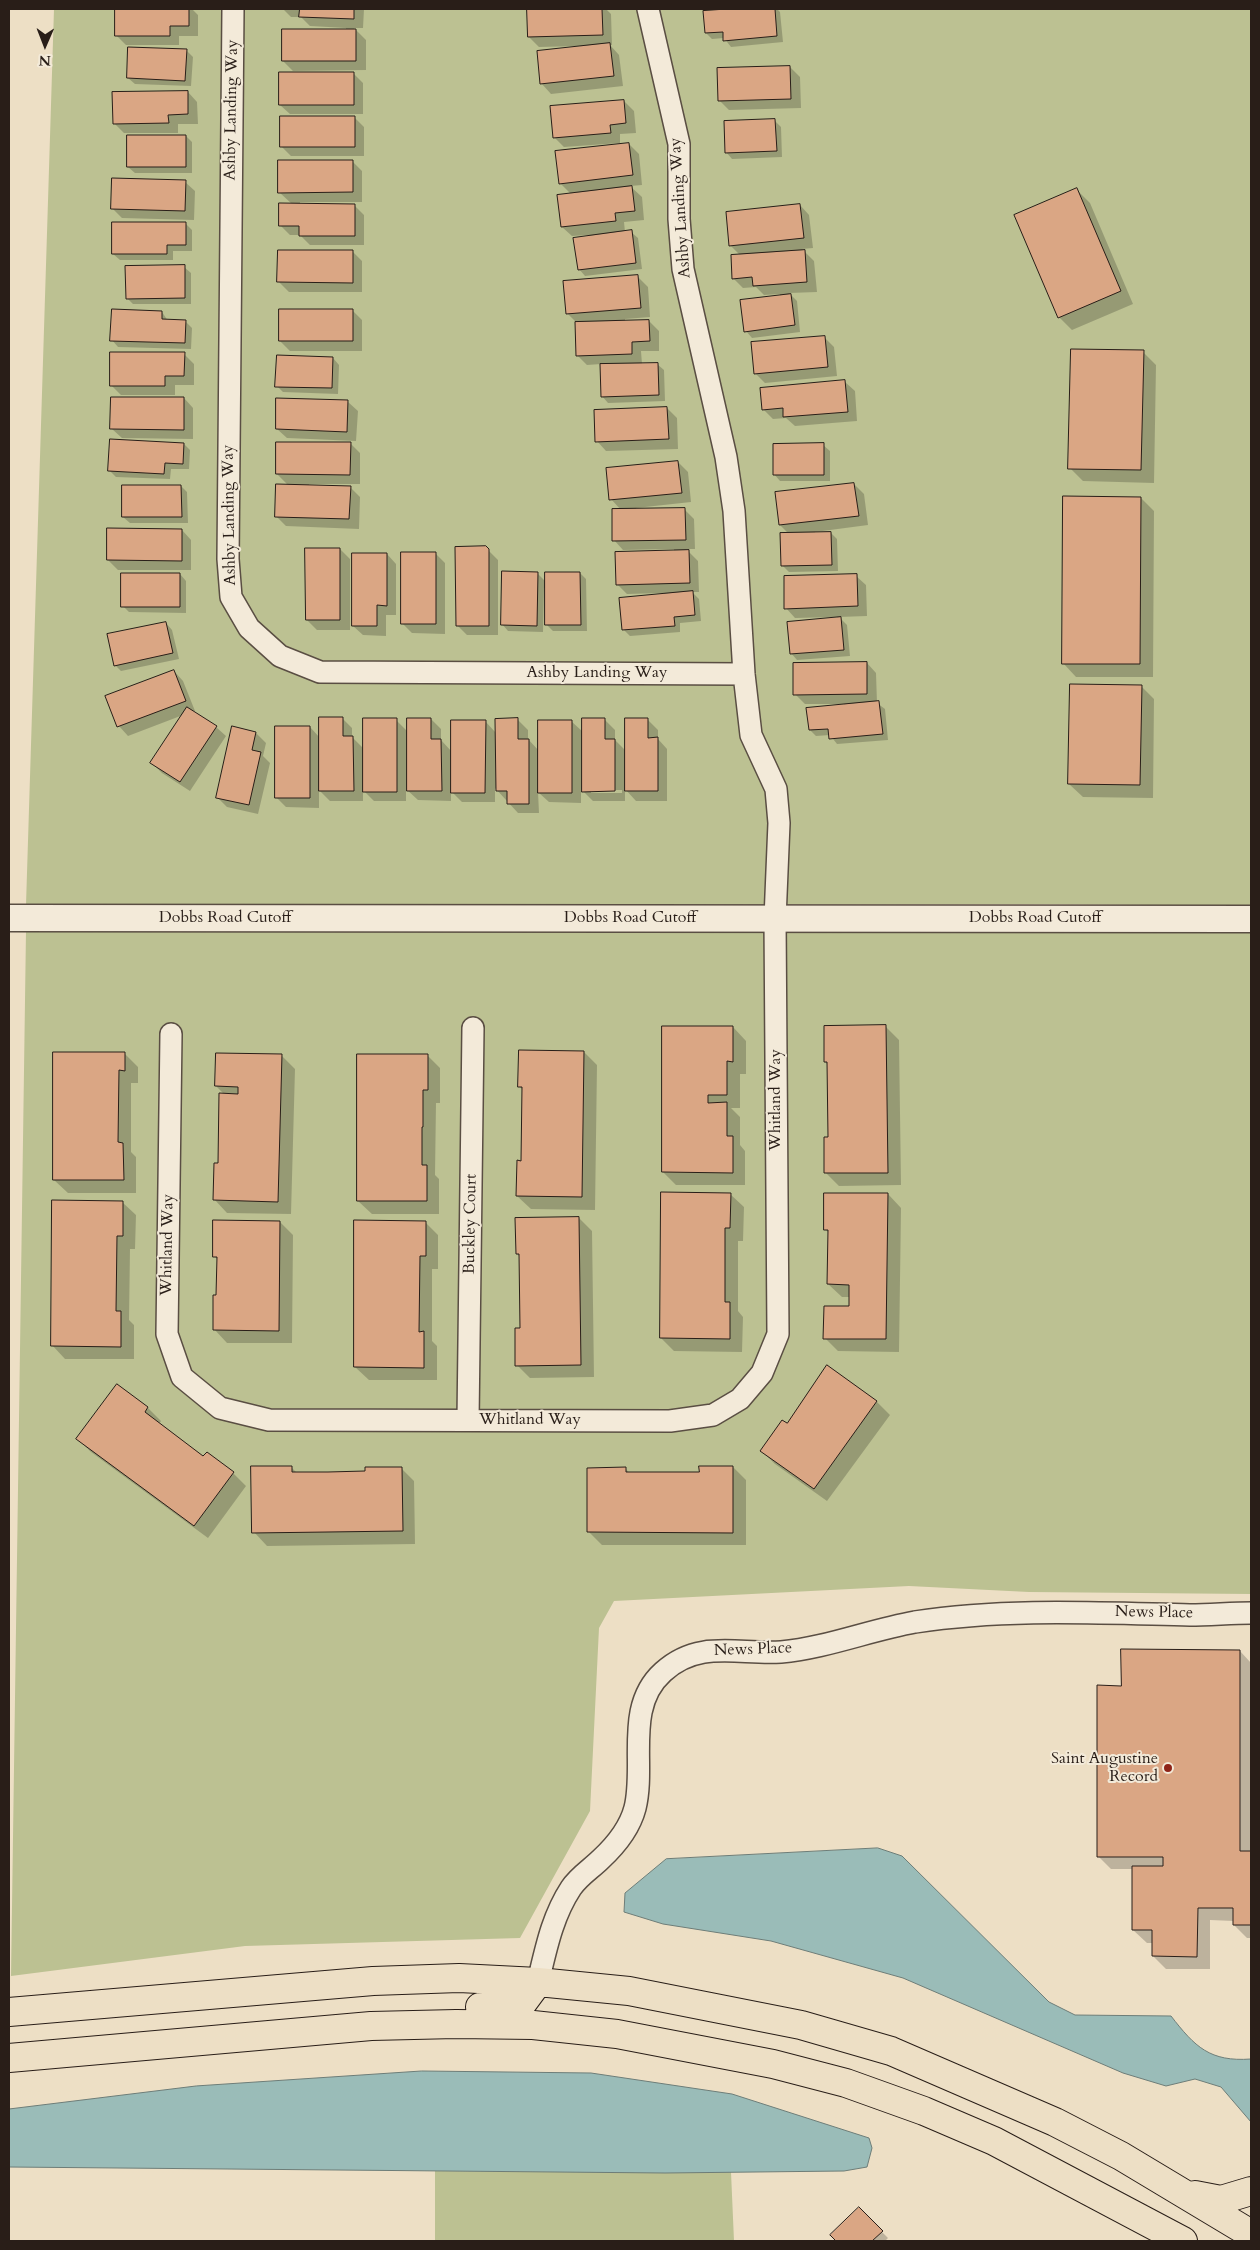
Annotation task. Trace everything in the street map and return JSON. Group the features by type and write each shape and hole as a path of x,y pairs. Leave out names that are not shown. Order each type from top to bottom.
{"main road":[{"path":"9,2012 373,1981 459,1978 538,1982 629,1990 801,2025 891,2050 1055,2122 1121,2156 1185,2193 1251,2236 1248,2241"},
{"path":"344,2028 361,2010 508,2008 521,2004 538,1982"},
{"path":"9,2058 344,2028 456,2024 533,2025 618,2034 773,2064 846,2083 924,2110 994,2141 1183,2241"},
{"path":"1185,2193 1221,2200 1251,2191"},
{"path":"1131,2213 1145,2241"}],"street":[{"name":"Ashby Landing Way","path":"233,9 228,559 231,597 249,628 280,656 320,672 744,674"},
{"name":"Ashby Landing Way","path":"648,9 679,144 679,219 683,269 726,457 734,511 744,674 751,735 776,789 779,823 775,919"},
{"name":"Dobbs Road Cutoff","path":"9,918 1251,919"},
{"name":"Whitland Way","path":"171,1034 167,1334 182,1377 220,1408 269,1420 670,1421 713,1415 740,1398 762,1374 778,1334 775,919"},
{"name":"Buckley Court","path":"468,1420 473,1028"},
{"name":"News Place","path":"538,1982 555,1916 572,1886 615,1844 635,1808 638,1728 642,1708 650,1689 662,1673 678,1661 717,1649 781,1652 847,1639 914,1622 990,1615 1050,1612 1131,1612 1192,1615 1251,1613"}],"green space":[{"path":"54,9 1251,9 1251,906 1049,904 26,905"},
{"path":"26,931 1251,932 1251,1594 1029,1592 909,1586 614,1601 599,1628 590,1811 520,1938 245,1946 11,1976"},
{"path":"435,2171 731,2172 734,2241 435,2241"}],"water":[{"path":"878,1848 902,1856 1049,2002 1075,2015 1171,2016 1196,2044 1214,2055 1225,2058 1251,2059 1251,2122 1221,2087 1195,2079 1166,2086 1123,2073 903,1978 771,1941 663,1924 624,1912 625,1893 666,1859"},
{"path":"422,2071 591,2073 732,2094 869,2138 872,2148 867,2167 844,2171 665,2173 9,2167 9,2109 196,2086"}],"building":[{"path":"115,9 189,9 189,26 170,26 170,36 115,36"},
{"path":"300,9 354,9 354,19 299,17"},
{"path":"527,9 602,9 603,35 528,37"},
{"path":"775,9 777,36 723,41 723,32 705,33 703,11"},
{"path":"282,29 356,29 356,61 282,61"},
{"path":"610,43 614,76 540,84 537,51"},
{"path":"128,47 187,49 185,81 127,78"},
{"path":"790,66 791,99 718,101 717,68"},
{"path":"279,72 354,72 354,105 279,105"},
{"path":"188,91 188,114 168,115 169,123 113,124 112,92"},
{"path":"624,100 626,123 610,125 611,133 553,138 550,106"},
{"path":"280,116 355,116 355,147 280,147"},
{"path":"775,119 777,151 725,153 724,121"},
{"path":"127,135 186,135 186,167 127,167"},
{"path":"629,143 633,175 559,184 555,151"},
{"path":"278,160 353,160 353,192 278,193"},
{"path":"112,178 186,180 185,211 111,209"},
{"path":"632,186 635,211 615,213 616,221 561,227 557,195"},
{"path":"1077,188 1121,291 1058,318 1014,215"},
{"path":"279,203 355,204 355,236 299,236 299,226 279,226"},
{"path":"800,204 804,238 729,246 726,212"},
{"path":"112,222 186,222 186,245 167,245 167,254 112,254"},
{"path":"632,230 636,263 578,270 573,238"},
{"path":"278,250 353,250 353,283 277,282"},
{"path":"805,250 807,282 753,286 752,277 732,279 731,255"},
{"path":"185,265 185,298 126,299 125,266"},
{"path":"638,275 641,308 566,314 563,281"},
{"path":"791,294 795,325 744,332 740,300"},
{"path":"112,309 162,311 162,319 186,320 185,343 110,341"},
{"path":"279,309 353,309 353,341 279,341"},
{"path":"649,320 650,341 632,342 632,354 576,356 575,322"},
{"path":"825,336 828,367 754,374 751,342"},
{"path":"1071,349 1144,350 1141,470 1068,469"},
{"path":"110,352 185,352 184,376 165,376 165,386 110,386"},
{"path":"277,355 333,357 332,388 275,387"},
{"path":"658,363 659,395 601,397 600,364"},
{"path":"845,380 848,412 783,417 783,408 762,410 760,388"},
{"path":"111,397 184,397 184,430 110,429"},
{"path":"276,398 348,400 347,432 276,429"},
{"path":"667,407 669,439 595,442 594,410"},
{"path":"110,439 184,443 183,464 165,463 164,474 108,471"},
{"path":"276,442 351,442 350,475 276,474"},
{"path":"824,443 824,475 773,475 773,444"},
{"path":"678,461 682,493 609,500 606,468"},
{"path":"854,483 859,516 779,525 775,492"},
{"path":"276,484 351,486 349,519 275,517"},
{"path":"122,485 181,485 182,517 122,517"},
{"path":"1063,496 1141,497 1140,664 1062,664"},
{"path":"685,508 686,540 612,541 612,509"},
{"path":"107,528 182,529 182,561 107,560"},
{"path":"831,532 832,565 781,566 780,533"},
{"path":"486,546 489,549 489,626 456,626 455,547"},
{"path":"305,548 340,548 340,620 306,620"},
{"path":"689,550 690,583 616,585 615,552"},
{"path":"401,552 436,552 436,624 401,624"},
{"path":"352,553 387,553 387,606 377,605 377,626 352,626"},
{"path":"502,571 538,572 537,626 501,625"},
{"path":"545,572 580,572 581,625 545,625"},
{"path":"121,573 180,573 180,607 121,607"},
{"path":"857,574 858,606 784,609 784,576"},
{"path":"693,591 695,615 674,617 675,626 622,630 619,598"},
{"path":"841,617 844,650 790,654 787,622"},
{"path":"166,622 173,653 114,666 107,634"},
{"path":"867,662 867,694 793,695 793,663"},
{"path":"174,670 186,701 117,727 105,696"},
{"path":"1070,684 1142,685 1140,785 1068,784"},
{"path":"879,701 883,734 829,739 828,729 809,730 806,708"},
{"path":"187,707 217,726 180,782 150,763"},
{"path":"319,717 343,717 343,736 353,736 354,791 319,791"},
{"path":"363,718 397,718 397,792 363,792"},
{"path":"407,718 431,718 431,739 441,739 442,791 407,791"},
{"path":"518,718 518,739 529,739 529,804 507,804 507,791 496,791 495,719"},
{"path":"582,718 605,718 605,739 615,739 615,791 582,792"},
{"path":"625,718 648,718 648,738 658,737 658,791 625,791"},
{"path":"451,720 486,720 485,793 451,793"},
{"path":"538,720 572,720 572,793 538,793"},
{"path":"232,726 256,732 252,750 261,752 249,805 216,798"},
{"path":"275,726 310,726 310,798 275,798"},
{"path":"886,1025 888,1173 824,1173 824,1137 828,1137 827,1062 824,1062 824,1026"},
{"path":"662,1026 733,1026 733,1062 727,1061 727,1095 708,1095 708,1103 727,1102 727,1136 733,1136 733,1173 662,1172"},
{"path":"519,1050 584,1051 582,1197 516,1196 517,1160 521,1161 522,1087 518,1087"},
{"path":"53,1052 125,1052 125,1071 119,1070 118,1142 123,1143 124,1180 53,1180"},
{"path":"216,1053 282,1054 278,1202 213,1200 214,1163 218,1163 219,1093 238,1094 238,1087 215,1086"},
{"path":"357,1054 428,1054 428,1090 423,1090 422,1127 422,1165 427,1165 427,1201 357,1201"},
{"path":"661,1192 731,1193 730,1228 725,1228 725,1302 730,1302 730,1339 660,1338"},
{"path":"824,1193 888,1193 886,1339 823,1339 824,1306 849,1306 849,1285 827,1284 828,1230 824,1230"},
{"path":"52,1200 123,1201 123,1236 117,1236 116,1311 121,1311 121,1347 51,1346"},
{"path":"579,1217 581,1365 515,1366 515,1328 520,1328 519,1254 516,1254 515,1218"},
{"path":"213,1220 280,1221 279,1331 213,1330 213,1295 216,1295 217,1257 213,1257"},
{"path":"354,1220 426,1221 426,1256 420,1256 419,1332 424,1331 424,1368 354,1367"},
{"path":"827,1365 877,1401 814,1489 760,1451 782,1420 787,1423"},
{"path":"117,1384 148,1407 145,1412 203,1456 207,1452 234,1472 194,1526 76,1439"},
{"path":"251,1466 292,1466 292,1472 365,1471 365,1467 402,1467 403,1531 252,1533"},
{"path":"699,1466 733,1466 733,1533 587,1532 587,1468 626,1467 626,1472 699,1472"},
{"name":"Saint Augustine Record","path":"1121,1649 1240,1650 1240,1851 1251,1851 1251,1925 1233,1925 1233,1908 1198,1908 1197,1957 1152,1956 1152,1930 1132,1930 1132,1866 1163,1866 1163,1857 1097,1857 1097,1685 1121,1686"},
{"path":"859,2207 883,2231 872,2241 836,2241 830,2235"}],"place":[{"name":"Saint Augustine Record","path":"1168,1768"}]}
